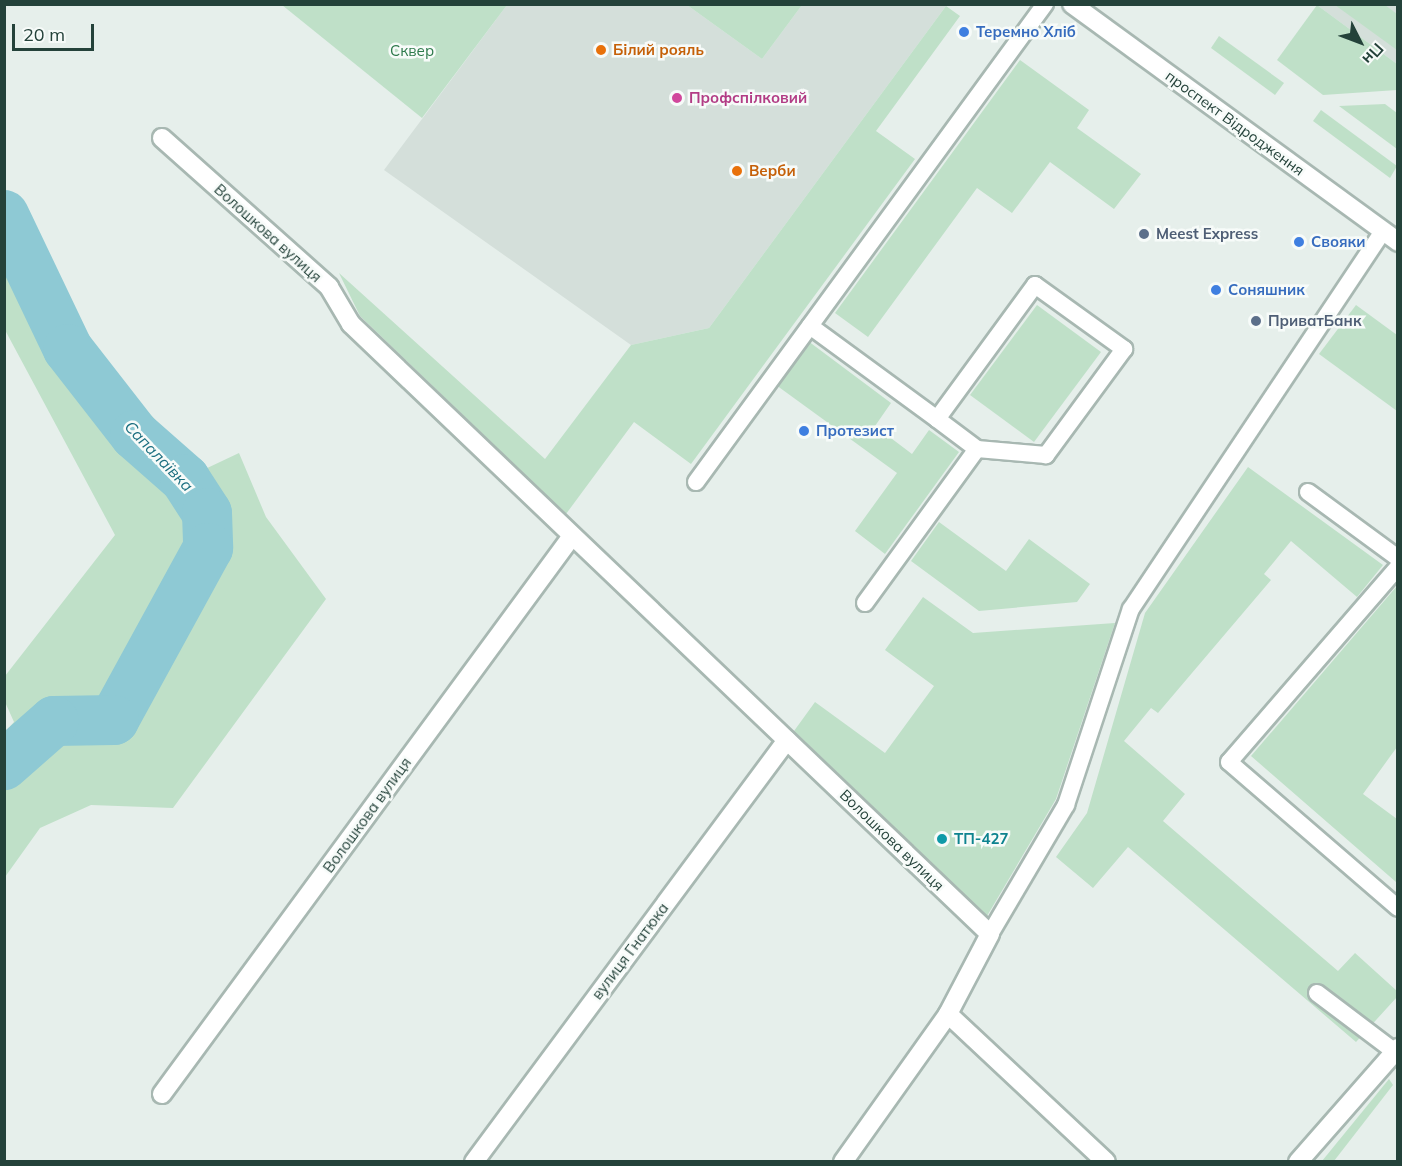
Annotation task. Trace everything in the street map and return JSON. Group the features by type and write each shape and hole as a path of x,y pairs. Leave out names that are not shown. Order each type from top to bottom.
{"street":[{"name":"проспект Відродження","path":"1072,4 1390,237"},
{"name":"Волошкова вулиця","path":"162,138 329,287 351,324 990,934"},
{"name":"Волошкова вулиця","path":"162,1094 572,536"},
{"name":"вулиця Гнатюка","path":"474,1161 787,740"},
{"path":"843,1161 948,1014 990,934"},
{"path":"948,1014 1100,1159"},
{"path":"1298,1161 1396,1049"}],"lane":[{"path":"696,482 1045,4"},
{"path":"990,934 1066,805 1131,609 1390,237"},
{"path":"810,326 977,449 1046,456 1124,349 1035,285 937,419"},
{"path":"865,603 977,449"},
{"path":"1308,492 1398,558"},
{"path":"1396,904 1229,762 1398,567"},
{"path":"1317,993 1396,1049"}],"shaded area":[{"path":"507,5 687,5 762,59 802,5 946,6 709,328 631,345 384,170"},
{"path":"1317,5 1397,5 1397,64"}],"green space":[{"name":"Сквер","path":"282,5 507,5 422,118"},
{"path":"687,5 802,5 762,59"},
{"path":"1317,5 1397,64 1397,90 1323,95 1277,60"},
{"path":"1335,5 1385,5 1397,14 1397,50"},
{"path":"946,6 960,16 876,131 915,159 691,464 634,422 566,514 360,316 339,273 545,459 631,345 709,328"},
{"path":"1219,36 1284,83 1275,95 1211,48"},
{"path":"1020,60 1089,110 1077,128 1141,174 1114,209 1050,162 1012,213 977,188 868,337 835,313"},
{"path":"1385,104 1397,113 1397,149 1339,106"},
{"path":"1321,110 1397,166 1390,178 1313,121"},
{"path":"4,187 108,370 203,470 239,453 266,517 326,599 173,808 91,805 40,828 5,877 5,732 14,722 5,702 5,676 115,535 5,330"},
{"path":"1037,305 1101,352 1034,442 970,395"},
{"path":"1356,305 1397,335 1397,411 1319,354"},
{"path":"808,341 891,403 875,426 912,454 929,430 959,452 885,554 855,531 897,473 776,385"},
{"path":"1248,467 1383,565 1357,597 1291,541 1264,574 1271,580 1158,713 1151,708 1124,741 1185,794 1163,821 1338,971 1355,953 1397,991 1397,997 1356,1042 1128,847 1093,888 1056,857 1087,813 1145,613"},
{"path":"939,522 1006,571 1029,539 1090,584 1077,602 979,611 911,561"},
{"path":"1397,586 1397,747 1363,794 1397,819 1396,882 1251,756"},
{"path":"923,597 973,633 1115,623 1056,799 987,916 794,731 815,702 885,753 934,686 885,650"},
{"path":"1389,1079 1393,1085 1334,1161 1322,1161"}],"waterway":[{"name":"Сапалаївка","path":"4,215 68,349 135,435 185,479 207,513 208,548 114,720 54,721 4,765"}],"place":[{"name":"Теремно Хліб","path":"964,32"},
{"name":"Білий рояль","path":"601,50"},
{"name":"Профспілковий","path":"677,98"},
{"name":"Верби","path":"737,171"},
{"name":"Meest Express","path":"1144,234"},
{"name":"Свояки","path":"1299,242"},
{"name":"Соняшник","path":"1216,290"},
{"name":"ПриватБанк","path":"1256,321"},
{"name":"Протезист","path":"804,431"},
{"name":"ТП-427","path":"942,839"}]}
